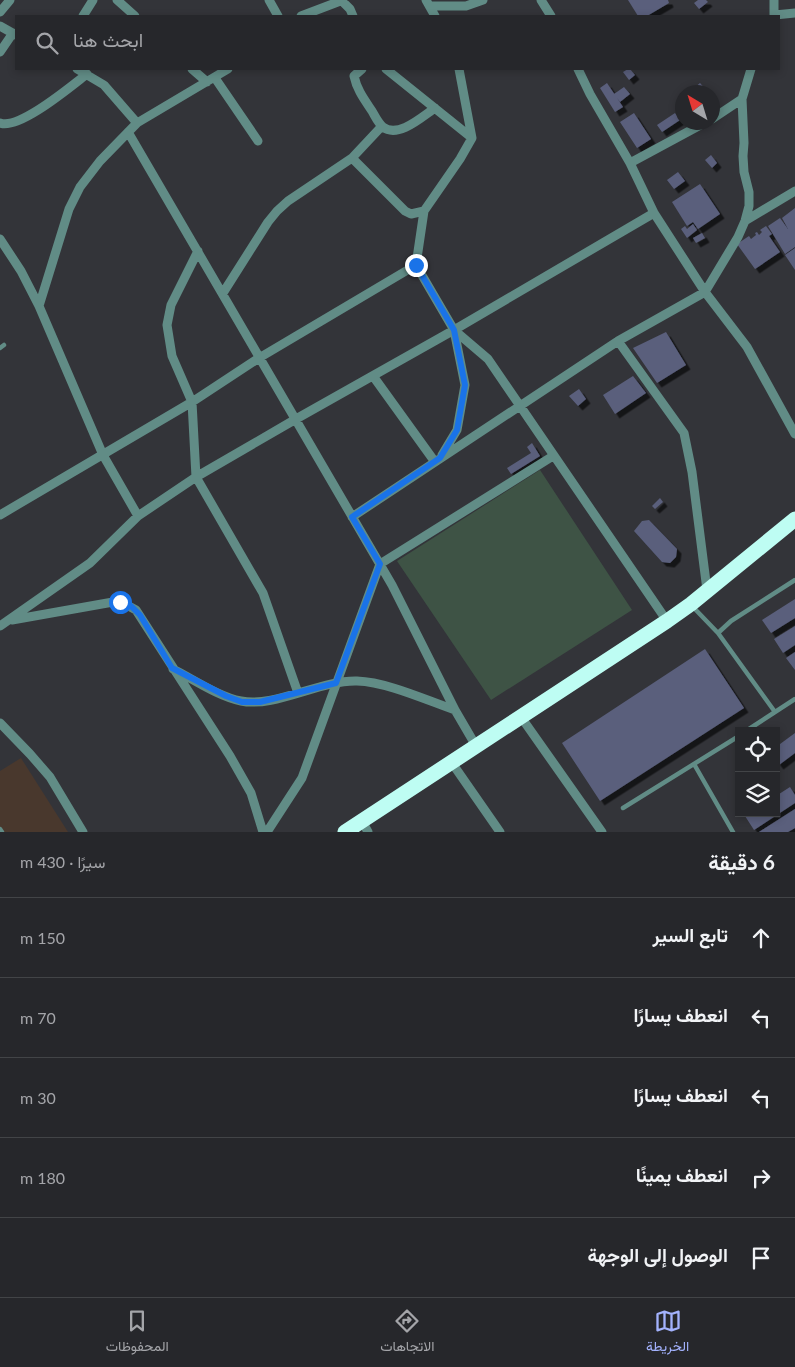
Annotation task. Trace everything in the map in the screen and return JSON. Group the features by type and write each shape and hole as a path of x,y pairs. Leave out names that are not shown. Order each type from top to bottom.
{"highway":[{"path":"345,832 365,826 476,746 667,621 691,604 795,519"}],"street":[{"path":"0,12 10,0"},
{"path":"84,15 93,0"},
{"path":"117,0 134,15"},
{"path":"269,0 277,15"},
{"path":"304,15 342,0 353,15"},
{"path":"431,8 483,0"},
{"path":"541,0 550,15"},
{"path":"774,0 775,15"},
{"path":"780,15 795,13"},
{"path":"0,26 15,34 0,52"},
{"path":"79,70 104,85 137,123"},
{"path":"194,70 211,80 258,141"},
{"path":"39,306 68,209 80,187 100,161 137,123 226,70"},
{"path":"361,70 354,76 356,88 382,126 397,131 436,108"},
{"path":"387,70 472,138"},
{"path":"438,460 457,430 465,385 454,330 416,265 424,211 460,159 472,138 459,70"},
{"path":"578,70 598,109 630,164 654,214 705,292 746,347 795,434"},
{"path":"352,517 518,405 618,341 705,292 738,237 749,206 749,192 744,172 742,99 751,70"},
{"path":"0,123 5,125 12,124 25,118 88,74"},
{"path":"720,114 742,99"},
{"path":"223,293 277,211 352,158 382,126"},
{"path":"630,164 692,130"},
{"path":"128,132 392,585 455,710 476,746"},
{"path":"352,158 405,211 411,214 424,211"},
{"path":"745,221 795,191"},
{"path":"0,626 4,621 90,563 138,516 196,477 654,214"},
{"path":"0,239 21,271 39,306 104,455 138,516"},
{"path":"198,251 171,305 167,325 172,356 192,402 196,477 262,594 298,693"},
{"path":"0,515 104,455 192,402 259,358 416,265"},
{"path":"454,330 488,359 667,621"},
{"path":"618,341 684,433 692,472 707,590"},
{"path":"373,376 438,460"},
{"path":"267,832 302,778 380,564 553,456"},
{"path":"4,621 113,602 125,604 136,610 230,756 251,793 263,832"},
{"path":"172,668 226,696 242,702 260,702 336,683 356,681 376,684 455,710"},
{"path":"521,717 602,832"},
{"path":"0,723 50,777 83,832"},
{"path":"452,763 497,830"}],"lane":[{"path":"718,633 731,621 795,580"},
{"path":"691,604 718,633 775,712"},
{"path":"752,727 795,699"},
{"path":"623,808 735,738"},
{"path":"694,764 733,832"}],"shaded area":[{"path":"21,758 68,832 0,832 0,771"}],"green space":[{"path":"540,470 632,610 491,700 397,561"}],"building":[{"path":"628,0 668,0 669,3 649,15 637,15"},
{"path":"698,0 706,0 708,2 699,9 694,3"},
{"path":"631,70 635,75 629,80 623,72"},
{"path":"607,83 623,107 615,112 600,88"},
{"path":"624,87 630,94 620,102 614,94"},
{"path":"634,113 651,139 637,148 620,122"},
{"path":"675,113 675,123 662,132 657,125"},
{"path":"711,155 717,163 712,168 705,160"},
{"path":"678,172 685,181 674,189 667,180"},
{"path":"700,184 720,214 698,229 693,222 687,226 672,202"},
{"path":"795,208 795,247 785,254 768,226 780,218 788,229 782,218"},
{"path":"693,224 697,230 687,238 681,229 685,226 687,229"},
{"path":"766,226 772,234 769,236 780,252 755,269 737,244 749,236 751,239 757,232 759,235 762,232 760,230"},
{"path":"702,233 705,238 696,243 693,238"},
{"path":"795,248 795,270 785,255"},
{"path":"666,332 686,365 657,383 633,348"},
{"path":"633,376 646,393 615,414 603,395"},
{"path":"579,389 586,399 578,406 569,396"},
{"path":"532,443 540,456 511,474 507,468 531,453 527,447"},
{"path":"660,498 663,502 655,509 652,506"},
{"path":"649,520 677,549 676,557 670,563 662,562 634,531 642,521"},
{"path":"795,599 795,618 771,633 762,620"},
{"path":"795,626 795,645 783,653 774,639"},
{"path":"705,649 744,708 600,801 562,743"},
{"path":"795,652 795,670 786,658"},
{"path":"795,733 795,753 780,764 780,744"},
{"path":"790,787 795,795 795,803 780,813 780,793"},
{"path":"795,809 795,828 788,832 759,832"},
{"path":"746,817 774,817 754,830"}],"route":[{"path":"120,602 131,606 140,615 172,668 226,696 242,702 260,702 336,683 380,564 352,517 440,458 457,430 465,385 454,330 416,265"}]}
